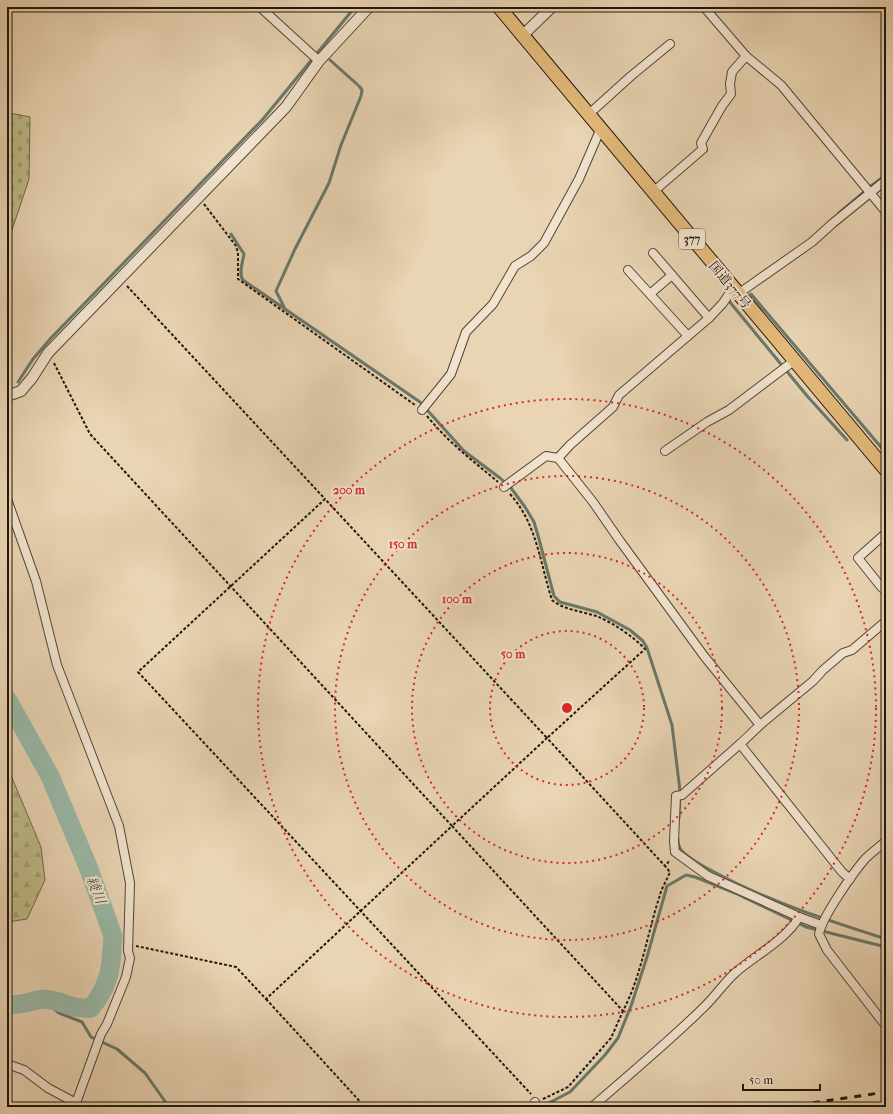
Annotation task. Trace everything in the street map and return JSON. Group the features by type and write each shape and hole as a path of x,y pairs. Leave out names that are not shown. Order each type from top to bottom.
{"highway":[{"name":"国道377号","path":"499,7 735,291 788,365 886,470"}],"street":[{"path":"260,7 316,58"},
{"path":"7,396 21,391 32,378 48,353 286,107 316,58 369,7"},
{"path":"523,35 552,7"},
{"path":"704,7 746,56 781,85 886,212"},
{"path":"589,114 631,76 670,44"},
{"path":"653,192 703,149 701,143 722,106 731,94 730,84 732,72 746,56"},
{"path":"423,408 451,374 466,332 493,304 515,266 531,256 544,242 579,179 601,128"},
{"path":"558,458 570,445 613,407 619,395 709,318 735,291 812,242 886,180"},
{"path":"653,253 709,318"},
{"path":"628,270 688,336"},
{"path":"650,294 672,274"},
{"path":"665,451 688,434 729,410 788,365"},
{"path":"506,485 546,456 558,458 593,502 704,656 760,725"},
{"path":"7,499 36,581 57,665 119,826 130,883 128,951 130,958 126,976 107,1024 96,1045 76,1105 48,1088 24,1070 7,1064"},
{"path":"886,533 858,558 882,588 886,584"},
{"path":"822,925 796,922 708,876 675,852 676,796 680,795 740,744 843,653 852,650 886,621"},
{"path":"740,744 842,872 850,879"},
{"path":"886,841 865,859 850,879 822,925 827,950 886,1026"},
{"path":"592,1107 696,1014 735,973 752,961 796,922"}],"path":[{"path":"199,196 236,246 238,253 238,279 423,408 441,433 458,449 506,485 530,523 552,600 558,605 597,616 638,641 645,649 360,911 266,1000"},
{"path":"120,278 547,738 670,872 660,894 642,962 630,997 611,1038 568,1086 536,1105 532,1096 138,672 325,499"},
{"path":"48,353 90,434 623,1011"},
{"path":"665,866 675,852"},
{"path":"129,944 236,967 365,1107"}],"green space":[{"path":"7,114 30,117 29,179 10,236 7,237"},
{"path":"7,766 41,847 45,880 27,919 7,922"}],"waterway":[{"path":"18,382 33,359 51,338 263,119 355,7"},
{"path":"284,307 276,291 295,249 329,183 341,145 361,96 362,90 359,86 330,60"},
{"path":"871,186 886,175"},
{"path":"839,213 864,192"},
{"path":"231,234 244,254 241,271 243,280 420,402 464,451 511,488 534,522 554,596 560,602 597,612 630,630 643,641 647,648 672,725 680,791 679,818"},
{"path":"751,294 886,453"},
{"path":"729,301 808,397 847,440"},
{"name":"綾川","path":"7,699 50,776 89,869 113,936 109,974 104,988 91,1008 78,1008 44,999 7,1005"},
{"path":"678,839 681,850 690,858 740,885 802,911 886,939"},
{"path":"541,1107 570,1092 605,1055 618,1038 631,1006 647,957 667,886 686,875 695,877 735,893 806,927 886,947"},
{"path":"42,999 59,1013 82,1022 91,1037 117,1049 145,1073 169,1107"}],"railway":[{"path":"785,1107 886,1092"}]}
